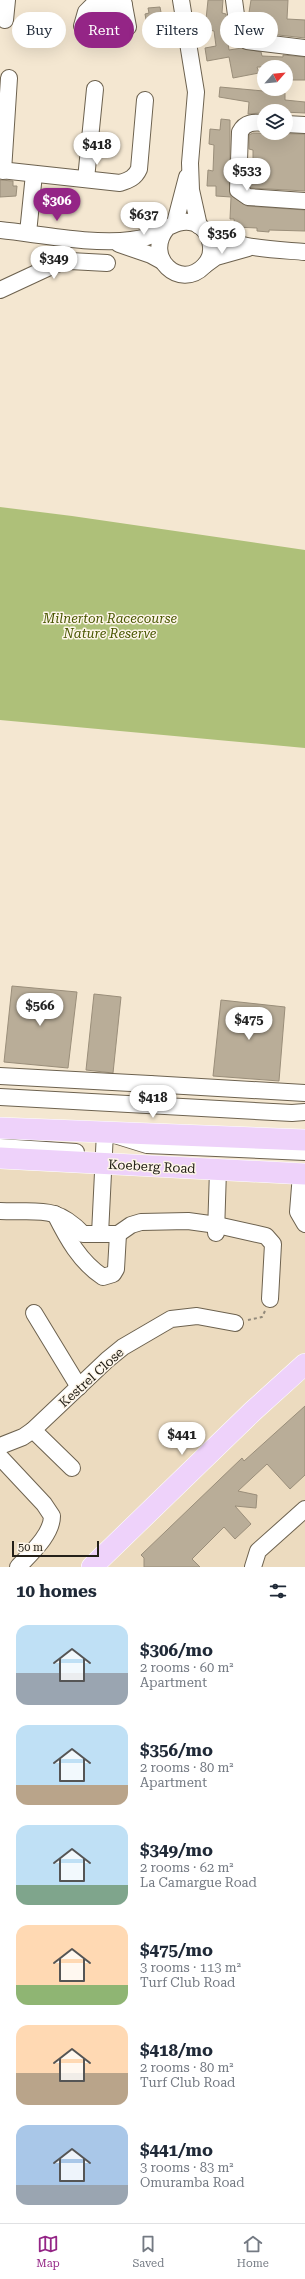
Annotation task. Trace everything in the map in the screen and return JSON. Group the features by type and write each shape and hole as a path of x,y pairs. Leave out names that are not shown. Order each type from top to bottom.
{"main road":[{"path":"0,1128 305,1140"},
{"name":"Koeberg Road","path":"0,1158 104,1158 218,1170 304,1171"},
{"path":"97,1565 252,1411 305,1364"}],"street":[{"path":"5,20 7,0"},
{"path":"181,0 196,92 190,164 192,195 202,228 211,244 211,251 205,265"},
{"path":"234,0 238,30 247,41 305,48"},
{"path":"86,12 93,5 124,3"},
{"path":"9,78 1,170 120,183 136,176 139,169 145,100"},
{"path":"86,179 95,89"},
{"path":"257,123 247,124 243,126 240,132 238,190 248,197 305,201"},
{"path":"293,124 305,125"},
{"path":"162,261 158,247 159,240 171,226 190,164"},
{"path":"28,233 34,174"},
{"path":"0,230 112,241 144,238 171,226 187,222 202,228 223,240 252,248 305,252"},
{"path":"112,241 137,249 162,261 172,271 186,274 200,270 216,257 252,248"},
{"path":"0,290 56,264 70,261 107,263"},
{"path":"0,1076 305,1093"},
{"path":"150,1084 150,1105"},
{"path":"0,1097 292,1113 305,1112"},
{"path":"100,1234 105,1132 147,1145 305,1152"},
{"path":"0,1147 104,1158 304,1171 298,1212 305,1224"},
{"path":"216,1229 218,1170"},
{"path":"0,1211 41,1211 69,1219 78,1239 84,1262 94,1271 107,1277 116,1270 118,1234"},
{"path":"78,1239 100,1234 118,1234 131,1225 149,1222 188,1221 216,1229 266,1236 271,1240 273,1253 270,1299"},
{"path":"34,1313 79,1387"},
{"name":"Kestrel Close","path":"0,1446 23,1438 124,1348 171,1319 197,1316 235,1323"},
{"path":"32,1430 72,1468"},
{"path":"0,1457 44,1504 52,1516 50,1527 18,1567"},
{"path":"253,1567 258,1551 305,1509"}],"path":[{"path":"235,1323 262,1317 270,1299"}],"shaded area":[{"path":"0,1169 305,1184 305,1567 0,1567"}],"green space":[{"name":"Milnerton Racecourse Nature Reserve","path":"0,507 305,550 305,748 0,720"}],"building":[{"path":"208,0 223,0 222,12 220,12 220,48 229,48 229,50 242,48 261,52 262,56 283,57 283,55 305,57 305,80 293,80 293,60 257,60 257,73 233,78 229,57 207,61 205,48 212,48 216,46 214,31 212,31 212,12 207,12"},
{"path":"251,0 288,0 287,19 305,20 305,38 278,35 278,12 249,12"},
{"path":"160,7 161,12 149,12 148,8"},
{"path":"220,87 257,90 257,96 285,96 285,100 305,102 305,113 293,112 293,104 257,104 257,113 248,114 249,102 219,97"},
{"path":"221,119 230,120 230,195 247,206 305,210 305,231 269,230 269,232 257,231 257,228 235,227 234,219 230,219 231,197 216,196 216,186 207,186 208,170 213,171 214,145 209,144 210,129 220,130"},
{"path":"257,133 257,140 293,140 293,134 305,134 305,191 251,188 248,185 248,170 253,170 253,150 249,149 249,135"},
{"path":"0,180 13,181 13,186 17,186 16,196 0,197"},
{"path":"12,986 77,992 68,1068 4,1062"},
{"path":"94,994 121,997 113,1073 86,1070"},
{"path":"221,1000 285,1007 279,1081 213,1076"},
{"path":"305,1406 305,1475 290,1489 267,1464 238,1491 257,1495 256,1508 235,1506 251,1524 235,1539 224,1527 192,1559 200,1567 144,1567 144,1558 141,1555 242,1458 244,1461"}]}
